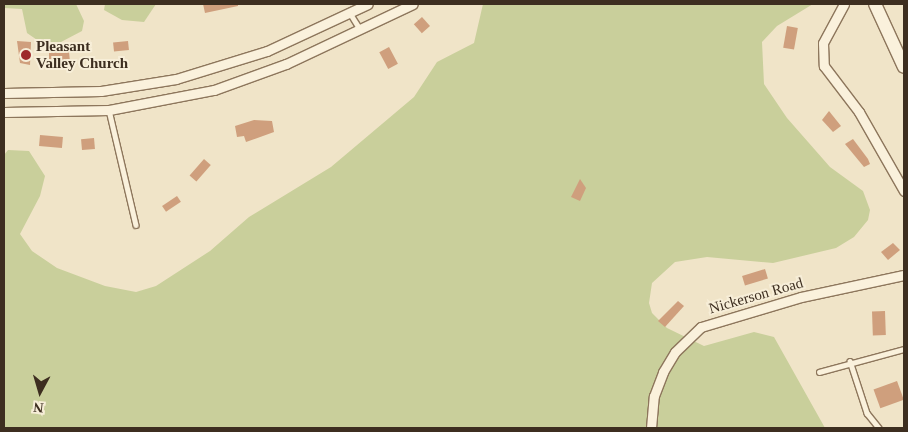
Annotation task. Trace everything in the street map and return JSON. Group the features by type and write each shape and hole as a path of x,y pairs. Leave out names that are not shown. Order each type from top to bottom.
{"street":[{"path":"4,93 101,91 176,79 267,51 368,4"},
{"path":"4,112 109,110 176,99 232,84 360,30 412,4"},
{"path":"844,4 823,43 824,66 859,112 904,191"},
{"path":"875,4 904,66"},
{"name":"Nickerson Road","path":"651,428 654,396 663,372 675,352 701,327 801,297 904,275"}],"lane":[{"path":"350,13 360,30"},
{"path":"109,110 136,226"},
{"path":"819,372 850,361 904,348"},
{"path":"850,361 867,413 879,428"}],"green space":[{"path":"4,4 76,4 84,21 82,31 61,42 40,42 27,33 22,9 4,8"},
{"path":"105,4 156,4 144,22 122,20 104,10"},
{"path":"483,4 813,4 777,26 762,42 764,84 787,118 830,167 863,191 870,210 868,220 854,237 836,248 773,263 707,257 675,262 652,283 649,303 652,313 667,328 704,346 754,332 774,337 825,428 4,428 4,155 8,150 29,151 45,176 40,196 20,234 32,251 57,268 105,286 136,292 156,286 210,251 249,217 331,167 414,97 437,62 474,43"}],"building":[{"path":"203,4 238,4 238,6 205,13"},
{"path":"422,17 430,26 422,33 414,24"},
{"path":"787,26 798,28 794,50 783,48"},
{"name":"Pleasant Valley Church","path":"17,41 31,42 30,65 20,63"},
{"path":"128,41 129,50 114,52 113,43"},
{"path":"389,47 398,64 388,69 379,52"},
{"path":"57,49 69,52 70,62 49,63 49,53 57,52"},
{"path":"829,111 841,126 833,132 822,120"},
{"path":"254,120 272,121 274,132 246,142 244,136 237,137 235,126"},
{"path":"40,135 63,137 62,148 39,146"},
{"path":"94,138 95,149 82,150 81,139"},
{"path":"853,139 870,164 864,167 845,144"},
{"path":"204,159 211,165 196,182 190,176"},
{"path":"580,179 586,188 580,201 571,197"},
{"path":"177,196 181,202 166,212 162,206"},
{"path":"893,243 900,250 888,260 881,252"},
{"path":"765,269 768,279 745,286 742,276"},
{"path":"678,301 684,306 665,327 658,321"},
{"path":"872,311 885,311 886,335 873,335"},
{"path":"897,381 904,400 880,408 874,390"}],"place":[{"name":"Pleasant Valley Church","path":"26,55"}]}
